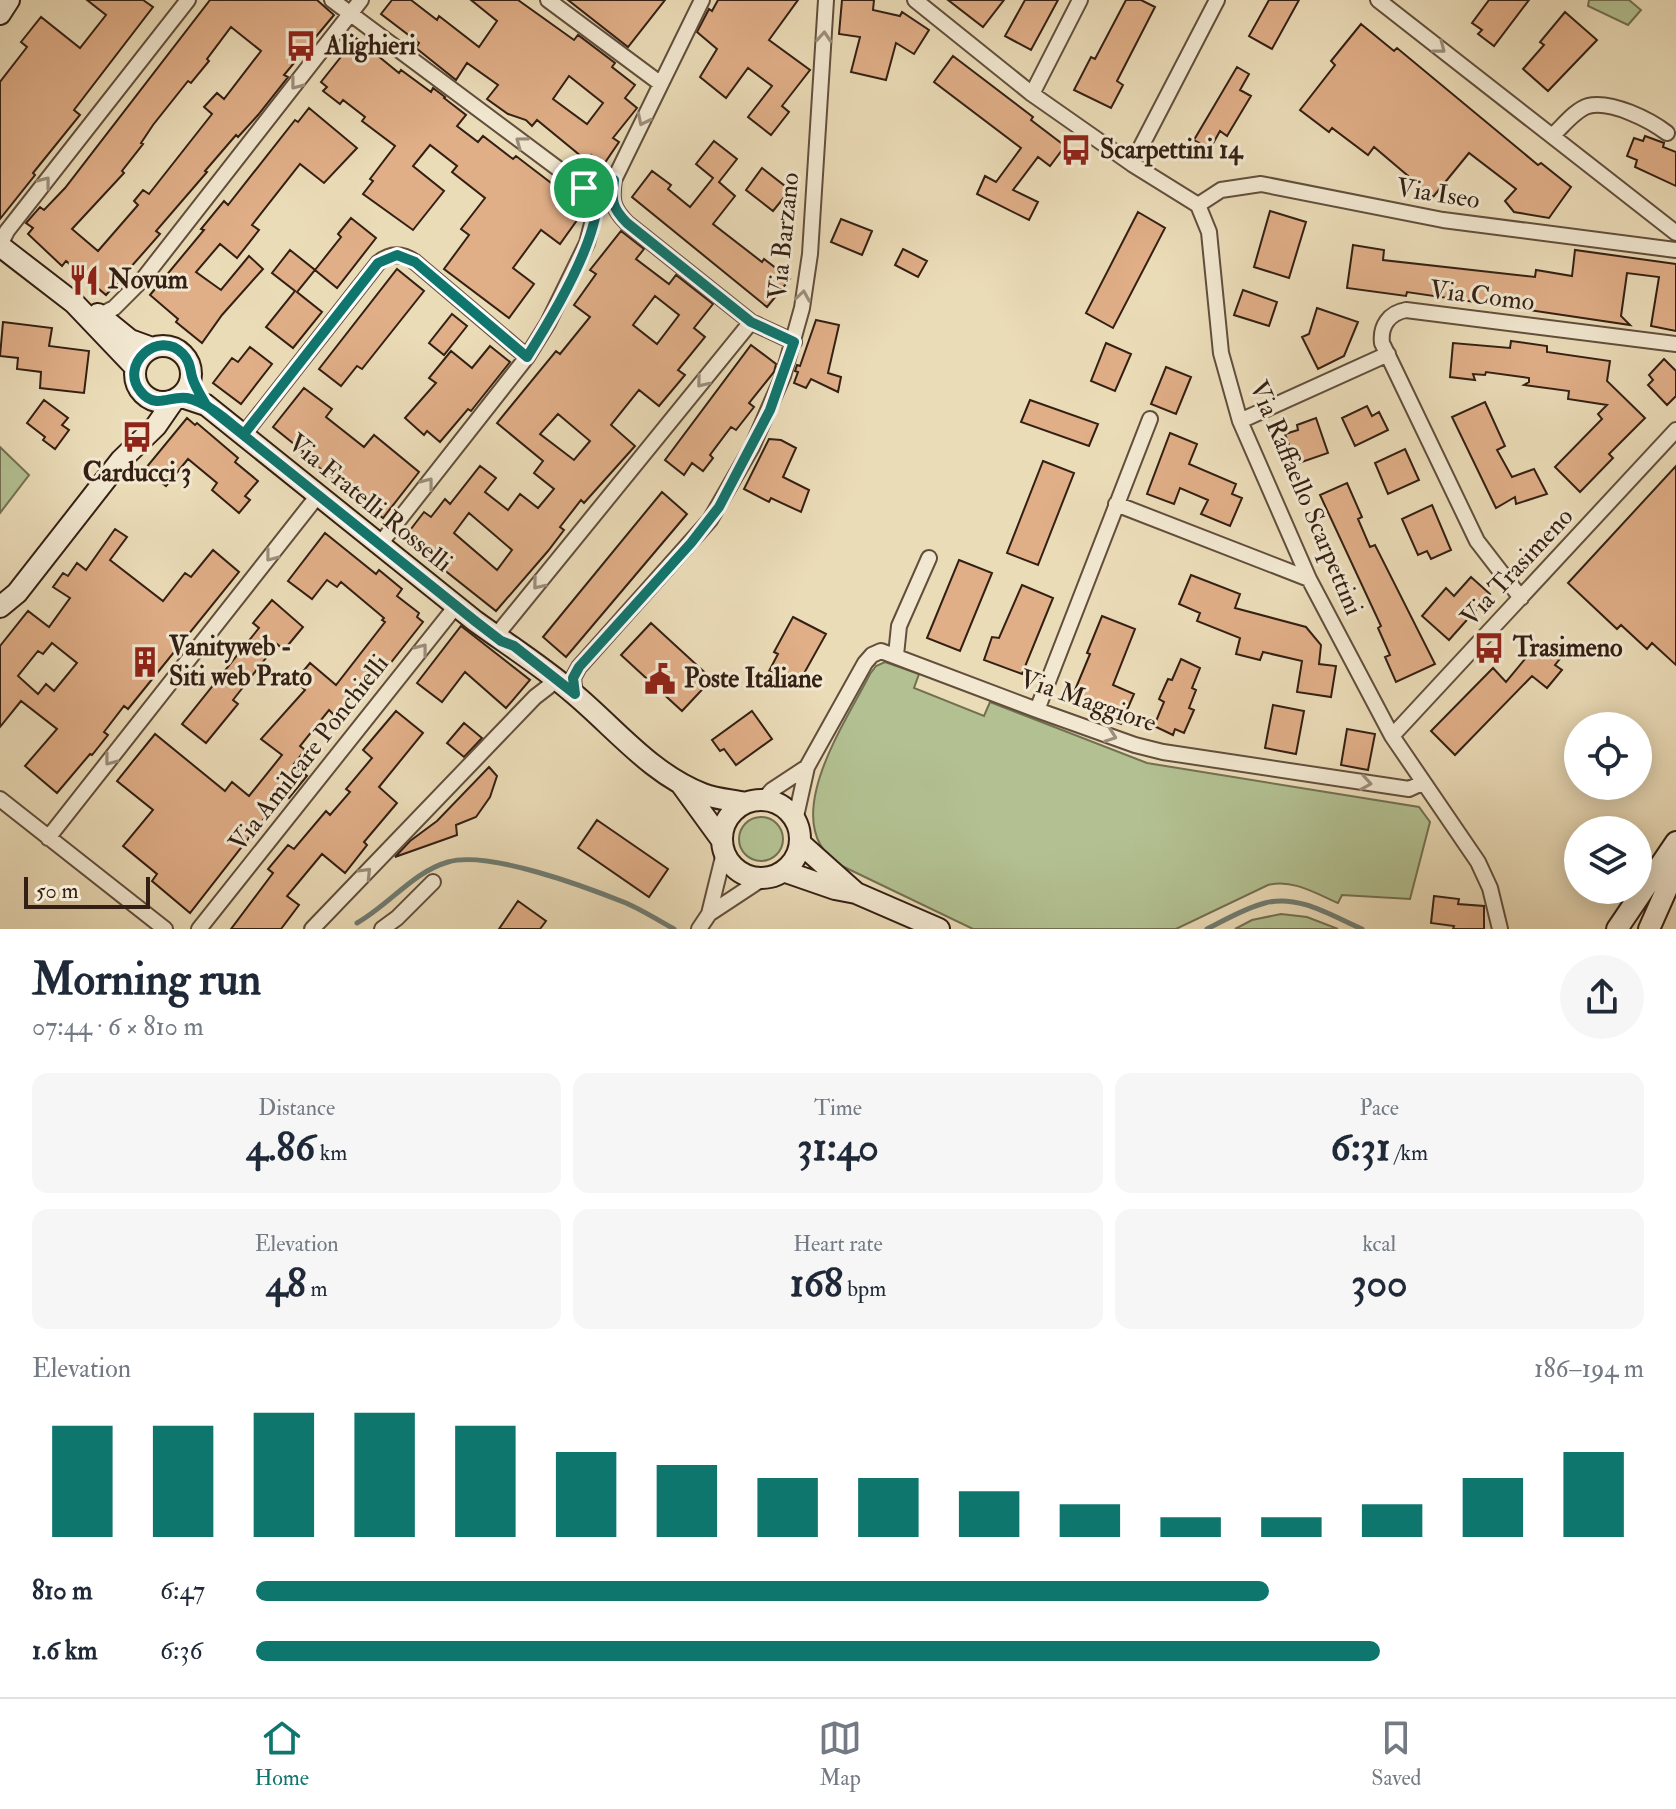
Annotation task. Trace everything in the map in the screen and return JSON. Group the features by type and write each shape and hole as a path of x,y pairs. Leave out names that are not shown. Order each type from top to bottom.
{"street":[{"path":"0,14 9,0"},
{"path":"135,367 74,303 0,246 7,231 188,0"},
{"path":"332,0 584,188 598,194 614,180 702,0"},
{"path":"100,315 114,308 143,279 361,0"},
{"path":"548,0 661,84"},
{"name":"Via Barzano","path":"575,694 573,678 579,667 691,543 719,507 770,410 794,342 810,254 826,0"},
{"path":"915,0 1032,94 1132,164 1198,205"},
{"path":"1032,94 1080,0"},
{"path":"1132,164 1217,0"},
{"path":"1378,0 1676,233"},
{"path":"1553,135 1583,108 1596,105 1642,116 1667,133"},
{"path":"614,180 611,199 614,209 627,223 751,322 794,342"},
{"name":"Via Iseo","path":"1198,205 1221,190 1261,184 1443,220 1676,250"},
{"path":"380,544 527,357 548,323 587,243 597,204 584,188"},
{"name":"Via Raffaello Scarpettini","path":"1198,205 1209,232 1221,353 1240,421 1309,579 1392,736 1478,862 1490,888 1500,929"},
{"path":"587,243 613,217 627,223"},
{"path":"244,434 378,263 397,255 415,262 527,357"},
{"path":"0,607 17,593 121,460 156,426 187,389 191,375 189,363 177,349 169,346 152,348 130,340 100,315 74,303"},
{"name":"Via Como","path":"1388,354 1382,343 1383,328 1392,315 1406,310 1676,344"},
{"path":"498,639 751,322"},
{"path":"152,348 135,367 137,385 148,398 157,402 176,399"},
{"path":"1240,421 1388,354 1477,541 1521,598"},
{"name":"Via Fratelli Rosselli","path":"191,375 206,405"},
{"path":"121,460 142,422 148,398"},
{"name":"Via Fratelli Rosselli","path":"176,399 185,398 206,405 498,639 514,646 575,694 617,733 681,784"},
{"path":"1037,710 1150,419"},
{"name":"Via Trasimeno","path":"1392,736 1676,430"},
{"path":"48,838 319,494"},
{"path":"1116,504 1309,579"},
{"path":"709,914 762,879 783,871 794,859 800,843 795,821 807,767 868,659 881,651 896,655 899,626 929,558"},
{"path":"0,622 13,605 17,593"},
{"name":"Via Amilcare Ponchielli","path":"199,929 456,606"},
{"name":"Via Fratelli Rosselli","path":"498,639 508,654 548,687 617,733"},
{"name":"Via Maggiore","path":"896,655 1037,710 1163,752 1409,789 1422,783"},
{"path":"317,927 548,687"},
{"path":"699,929 709,914 727,818 807,767"},
{"path":"681,784 704,795 780,805 795,821"},
{"path":"681,784 739,872 762,879"},
{"path":"0,799 165,929"},
{"path":"1617,929 1676,842"},
{"path":"800,843 856,893"},
{"path":"1649,929 1676,868"},
{"path":"783,871 856,893 939,929"},
{"path":"382,929 433,882"}],"green space":[{"path":"1589,0 1629,0 1641,10 1628,25 1588,6"},
{"path":"0,447 29,475 0,513"},
{"path":"885,662 919,674 914,688 984,716 990,702 1147,763 1419,807 1430,822 1410,899 1342,895 1338,903 1304,888 1277,884 1268,885 1176,929 973,929 842,866 822,848 814,826 814,800 832,745 870,674 876,666"},
{"path":"761,817 777,823 783,839 777,855 761,861 745,855 739,839 745,823"},
{"path":"1281,914 1307,917 1338,929 1235,929 1252,920"}],"building":[{"path":"87,0 143,0 153,7 74,110 80,115 0,219 0,82 27,47 21,42 41,17 80,48 106,15"},
{"path":"210,0 317,0 334,15 284,75 288,77 258,115 205,171 156,231 160,234 106,295 66,261 62,266 28,234 33,228 26,223 40,207 44,210 65,188","holes":["231,27 261,51 224,99 217,93 204,107 212,114 149,194 143,190 134,201 138,205 98,251 72,229 124,173 122,171 153,125 188,81 191,83 209,61 207,59"]},
{"path":"392,0 411,0 437,20 439,16 479,47 497,21 471,0 518,0 574,40 578,35 615,63 612,67 635,85 625,98 637,108 613,138 619,142 604,164 591,155 587,161 537,120 532,126 487,99 498,85 467,63 456,80 416,48 419,43 381,14","holes":["569,76 603,103 587,124 553,99"]},
{"path":"568,0 665,0 628,47"},
{"path":"718,0 798,0 769,40 810,70 782,106 789,112 771,135 748,117 772,86 748,68 726,98 700,77 717,49 697,32 709,9 712,11"},
{"path":"842,0 874,0 873,10 900,16 902,12 929,30 914,54 896,43 886,80 851,72 860,37 839,34"},
{"path":"948,0 1004,0 983,27"},
{"path":"1025,0 1058,0 1031,50 1005,36"},
{"path":"1126,0 1141,0 1155,7 1117,81 1123,85 1111,108 1074,90 1091,57 1095,59"},
{"path":"1269,0 1299,0 1272,49 1249,36"},
{"path":"1489,0 1529,0 1494,46 1478,34 1482,30 1472,23"},
{"path":"1565,12 1597,40 1548,91 1523,69 1544,45 1540,42"},
{"path":"1361,24 1394,51 1397,48 1538,165 1541,163 1571,187 1549,218 1514,212 1505,201 1516,189 1469,153 1433,197 1374,147 1368,155 1332,128 1329,132 1300,110 1335,65 1331,61"},
{"path":"356,38 399,73 401,70 431,92 433,88 445,97 466,115 457,126 478,142 483,136 513,159 516,156 585,209 560,244 541,230 513,268 534,284 509,318 444,269 469,235 461,229 485,198 452,172 457,166 430,145 413,166 444,191 413,230 363,194 373,181 370,179 395,146 362,121 365,117 343,100 340,104 323,91 327,87 321,82"},
{"path":"953,56 1033,117 1031,120 1065,146 1050,166 1038,157 1013,190 1038,202 1029,220 977,194 985,176 996,182 1021,148 934,82"},
{"path":"1237,67 1249,74 1240,90 1251,96 1227,136 1220,131 1210,149 1194,140"},
{"path":"309,108 357,148 324,183 300,164 252,225 259,230 237,258 220,244 196,272 221,290 249,256 263,269 202,343 150,295 224,201 228,205 295,120 298,122"},
{"path":"1645,136 1664,143 1663,147 1676,152 1676,186 1635,167 1637,160 1627,156 1634,138 1643,141"},
{"path":"714,141 737,159 719,182 735,196 713,224 762,262 764,259 790,279 767,307 632,197 652,171 671,185 668,189 690,207 713,178 696,164"},
{"path":"762,168 790,190 773,211 746,190"},
{"path":"1270,211 1306,222 1289,278 1254,267"},
{"path":"1138,212 1165,228 1113,328 1086,313"},
{"path":"351,218 376,238 337,288 315,270 341,237 338,234"},
{"path":"841,219 872,231 862,255 831,242"},
{"path":"621,231 644,249 636,259 669,284 676,275 713,304 694,328 705,337 678,370 685,375 659,406 639,390 611,425 635,446 584,503 581,500 560,527 564,530 548,551 496,611 404,538 424,512 431,517 445,499 450,504 480,466 496,478 485,492 508,510 520,494 538,508 554,489 534,473 543,461 497,423 556,351 560,354 590,317 574,305 596,274 590,270","holes":["655,296 679,315 657,344 633,325","558,414 590,441 574,460 540,434","469,513 512,550 497,570 454,533"]},
{"path":"1353,245 1384,250 1383,260 1535,277 1536,270 1572,276 1575,250 1676,264 1676,331 1651,326 1659,277 1627,273 1621,316 1630,325 1407,292 1406,296 1347,288"},
{"path":"903,249 927,261 918,277 895,265"},
{"path":"290,250 315,270 297,292 322,312 293,348 266,327 295,291 272,273"},
{"path":"397,269 424,291 362,369 357,366 341,386 319,369"},
{"path":"1243,290 1277,302 1269,326 1234,315"},
{"path":"1317,308 1358,322 1344,356 1318,369 1302,337 1309,334"},
{"path":"452,314 467,326 444,355 429,343"},
{"path":"816,320 839,325 828,373 841,377 838,392 811,379 806,388 794,383 797,365 800,366"},
{"path":"3,322 52,328 49,346 89,351 84,393 40,388 41,372 17,369 18,358 0,356"},
{"path":"1511,341 1547,346 1547,352 1610,361 1607,381 1645,418 1609,454 1613,458 1580,492 1555,467 1602,419 1598,414 1607,405 1568,399 1569,391 1524,385 1529,378 1486,372 1485,375 1473,374 1475,380 1450,377 1453,343 1510,348"},
{"path":"1106,343 1131,354 1115,391 1091,381"},
{"path":"751,345 776,364 774,372 749,403 754,407 736,430 731,427 710,455 713,458 703,471 692,463 684,475 665,460"},
{"path":"490,346 510,362 471,411 468,409 440,442 427,431 424,435 405,418 436,383 429,378 451,351 472,368"},
{"path":"250,347 272,364 241,404 213,383 232,358 238,362"},
{"path":"1664,359 1676,371 1676,396 1667,405 1648,385 1653,380 1649,375"},
{"path":"1166,367 1191,377 1176,414 1151,404"},
{"path":"304,388 332,409 326,417 364,447 374,435 419,472 383,518 273,427"},
{"path":"44,400 68,418 62,425 69,430 55,449 27,423"},
{"path":"1030,400 1098,424 1089,446 1021,422"},
{"path":"1485,402 1505,446 1497,450 1512,477 1534,469 1547,494 1516,504 1515,497 1496,508 1452,417"},
{"path":"1367,406 1372,416 1379,412 1388,430 1355,446 1342,418"},
{"path":"187,418 238,458 235,462 258,481 245,496 250,500 239,513 212,490 217,483 188,459 166,486 145,469"},
{"path":"1316,418 1328,453 1296,464 1285,434 1298,430 1297,425"},
{"path":"1170,433 1197,444 1189,464 1236,484 1232,494 1242,498 1230,526 1201,514 1208,500 1180,488 1174,504 1147,494"},
{"path":"769,439 781,440 796,448 783,477 809,490 801,512 771,498 769,502 744,489"},
{"path":"1405,449 1419,480 1388,494 1375,463"},
{"path":"1043,461 1074,473 1038,565 1007,553"},
{"path":"1676,466 1676,665 1652,643 1647,649 1621,625 1617,629 1568,583"},
{"path":"1347,483 1362,517 1358,519 1370,547 1375,545 1435,664 1396,682 1385,657 1390,655 1378,628 1381,626 1320,495"},
{"path":"662,492 687,514 566,657 543,637"},
{"path":"1432,505 1451,550 1431,559 1427,551 1418,555 1402,519"},
{"path":"115,529 127,537 110,560 163,601 185,573 191,577 213,550 239,572 128,709 124,706 104,732 108,735 57,793 25,766 57,729 21,701 0,727 0,646 28,611 49,627 70,598 53,587 63,573 68,576 77,563 86,570","holes":["52,643 77,663 54,691 46,684 38,694 18,676 38,651 43,654"]},
{"path":"325,533 376,574 379,570 402,589 397,596 419,613 417,617 423,622 366,694 358,688 334,715 329,710 300,746 305,750 293,765 307,776 289,798 284,793 190,913 152,881 157,874 123,846 153,810 117,781 155,734 225,791 232,782 249,796 282,755 261,739 305,690 295,681 310,663 336,685 385,622 341,582 337,587 327,580 312,599 288,581"},
{"path":"959,560 992,573 960,651 927,638"},
{"path":"1191,575 1240,594 1235,608 1306,627 1321,645 1319,664 1336,666 1331,697 1297,692 1302,661 1263,652 1260,660 1236,654 1240,638 1197,621 1200,613 1179,604"},
{"path":"1471,577 1490,594 1449,640 1422,616 1446,588 1454,596"},
{"path":"1022,585 1053,598 1022,674 984,660 992,637 999,638"},
{"path":"272,600 303,627 284,650 277,644 233,700 238,704 206,743 182,724 259,628 253,623"},
{"path":"1102,616 1135,629 1113,685 1134,694 1121,724 1070,702"},
{"path":"793,617 826,634 797,686 769,671 778,654 774,652"},
{"path":"651,623 712,679 682,711 621,655"},
{"path":"461,626 530,680 506,708 465,672 442,702 417,683"},
{"path":"1548,643 1563,655 1555,665 1562,670 1547,688 1532,676 1455,755 1431,731 1493,668 1506,682 1534,648 1540,653"},
{"path":"1181,659 1200,668 1192,688 1196,690 1189,708 1194,710 1184,733 1175,729 1173,735 1154,726 1164,702 1159,699"},
{"path":"1273,705 1304,711 1296,754 1265,748"},
{"path":"396,711 423,733 379,787 397,803 364,842 367,845 345,873 322,854 287,896 299,905 281,929 231,929 273,873 268,869 288,845 294,849 326,811 330,815 350,792 346,789 372,758 363,750"},
{"path":"752,711 772,739 736,765 724,749 720,751 712,740"},
{"path":"464,723 482,738 464,757 447,743"},
{"path":"1347,729 1375,734 1368,770 1341,765"},
{"path":"489,767 497,776 490,797 476,817 456,825 457,835 395,857 437,821"},
{"path":"597,820 668,869 649,897 578,848"},
{"path":"1434,896 1459,899 1458,904 1484,906 1484,929 1453,929 1454,926 1431,923"},
{"path":"518,901 546,921 540,929 499,929"}],"waterway":[{"path":"357,923 424,873 448,862 465,860 511,865 563,880 626,903 674,929"},
{"path":"1207,929 1250,908 1278,901 1303,904 1362,929"}],"place":[{"name":"Alighieri","path":"301,46"},
{"name":"Scarpettini 14","path":"1076,150"},
{"name":"Novum","path":"84,280"},
{"name":"Carducci 3","path":"137,437"},
{"name":"Trasimeno","path":"1489,648"},
{"name":"Vanityweb - Siti web Prato","path":"145,662"},
{"name":"Poste Italiane","path":"660,679"}],"route":[{"path":"584,188 597,204 587,243 548,323 527,357 415,262 397,255 378,263 244,434 206,405 185,398 165,402 148,398 141,393 134,377 135,367 144,352 160,346 177,349 189,363 191,375 206,405 475,621 501,641 514,646 575,694 574,673 691,543 719,507 770,410 794,342 751,322 627,223 614,209 611,199 614,180 598,194 584,188"}]}
